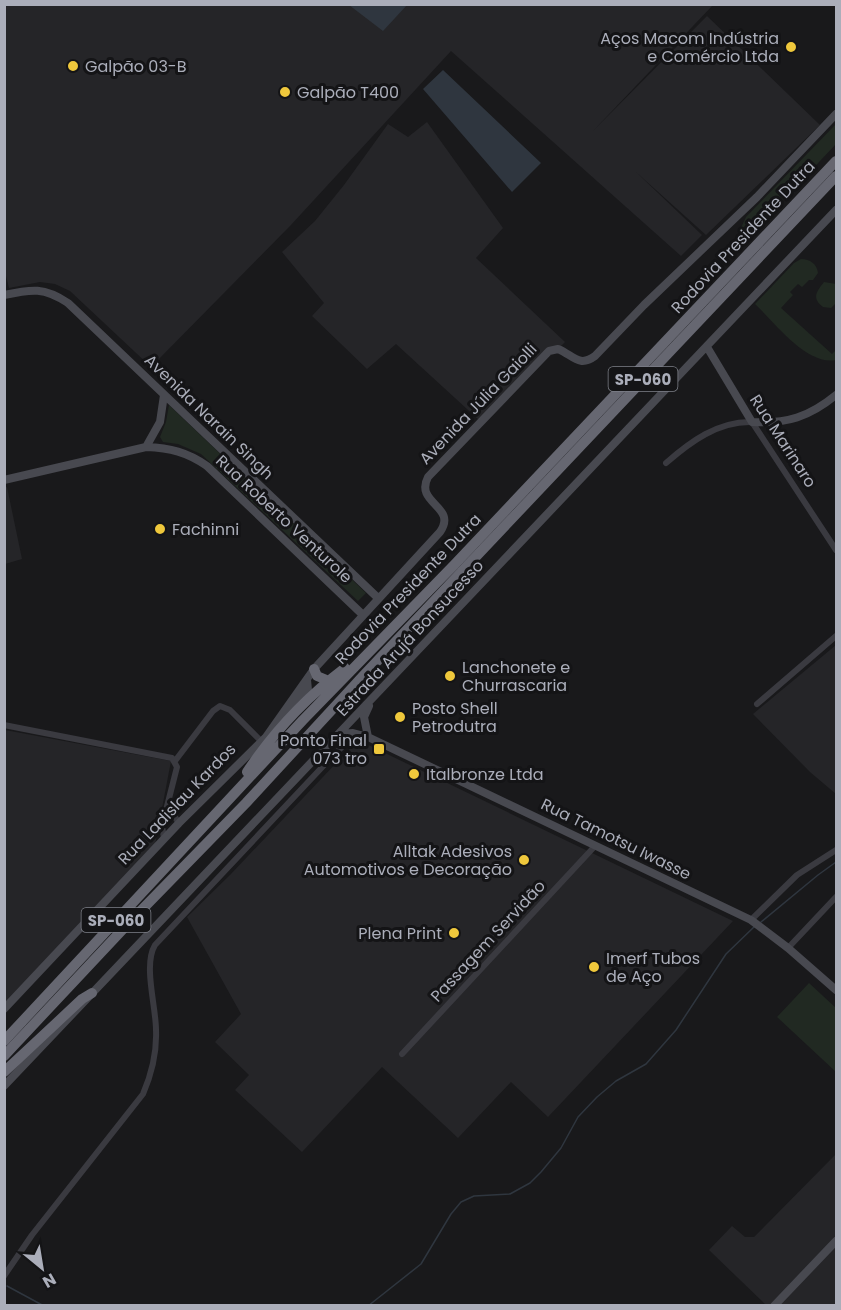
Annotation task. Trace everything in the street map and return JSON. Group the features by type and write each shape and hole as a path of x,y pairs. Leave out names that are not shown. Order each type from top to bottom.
{"highway":[{"name":"Rodovia Presidente Dutra","path":"4,1041 228,799 837,160"},
{"name":"Rodovia Presidente Dutra","path":"4,1056 246,803 364,675 837,176"},
{"path":"228,799 256,759 320,687 371,648"},
{"path":"314,669 317,676 328,681"},
{"path":"256,759 264,739"},
{"path":"4,1072 82,999 92,993"}],"street":[{"name":"Avenida Júlia Gaiolli","path":"363,615 442,528 443,514 423,489 428,477 460,442 549,351 558,349 580,362 590,360 595,356 837,114"},
{"name":"Estrada Arujá Bonsucesso","path":"4,1086 837,210"},
{"name":"Avenida Narain Singh","path":"4,295 37,290 54,294 68,303 378,598"},
{"name":"Rua Marinaro","path":"707,346 752,422 837,550"},
{"path":"146,447 160,422 164,395"},
{"path":"666,463 699,437 729,425 785,422 801,417 837,395"},
{"name":"Rua Roberto Venturole","path":"4,480 146,447 167,448 183,452 207,466 363,615"},
{"path":"314,669 363,615"},
{"path":"757,704 837,636"},
{"name":"Rua Ladislau Kardos","path":"4,1009 164,838 264,739 308,690 307,680 314,669"},
{"path":"368,737 364,717 369,704"},
{"path":"175,761 213,711 220,706 230,710 264,739"},
{"path":"4,725 166,755 175,761 177,771 162,826 164,838"},
{"name":"Rua Tamotsu Iwasse","path":"339,734 357,734 368,737 752,921 837,990"},
{"path":"4,1276 32,1235 143,1094 155,1056 156,1027 150,958 155,945 327,762 357,734"},
{"path":"168,807 179,823"},
{"name":"Passagem Servidão","path":"402,1054 595,846"},
{"path":"752,921 797,875 837,850"},
{"path":"788,948 837,897"},
{"path":"774,1305 837,1241"}],"shaded area":[{"path":"4,5 713,5 592,132 707,16 820,125 706,235 636,172 702,235 681,256 451,51 290,226 151,367 70,291 55,284 40,282 9,288 4,268"},
{"path":"349,5 407,5 383,31"},
{"path":"443,70 541,163 512,192 423,89"},
{"path":"427,122 503,228 476,258 565,342 559,348 550,349 479,420 396,344 367,369 312,316 324,303 282,252 315,221 388,124 408,137"},
{"path":"836,124 836,144 736,250 730,251 746,217"},
{"path":"801,259 812,263 818,273 813,280 809,280 802,287 798,284 790,292 793,295 781,308 832,354 836,350 836,360 825,360 803,350 755,304 794,263"},
{"path":"824,282 836,284 836,303 831,308 823,307 816,298 817,291"},
{"path":"169,405 366,593 358,601 201,454 178,444 163,442 160,437"},
{"path":"7,487 22,559 5,564 4,488"},
{"path":"836,645 836,794 810,772 753,714"},
{"path":"5,730 171,761 155,845 5,1005"},
{"path":"358,740 733,921 548,1117 511,1082 458,1138 382,1067 302,1152 235,1090 249,1075 215,1042 241,1014 187,917"},
{"path":"809,983 836,1008 836,1072 777,1017"},
{"path":"836,1154 836,1305 766,1305 709,1250 732,1226 745,1237 754,1237"}],"waterway":[{"path":"761,922 836,862"},
{"path":"368,1306 421,1264 451,1214 461,1202 474,1196 510,1194 530,1183 561,1148 578,1117 597,1097 616,1081 646,1064 676,1030 726,954 755,926"},
{"path":"7,1286 44,1306"}],"place":[{"name":"Aços Macom Indústria e Comércio Ltda","path":"791,47"},
{"name":"Galpão 03-B","path":"73,66"},
{"name":"Galpão T400","path":"285,92"},
{"name":"Fachinni","path":"160,529"},
{"name":"Lanchonete e Churrascaria","path":"450,676"},
{"name":"Posto Shell Petrodutra","path":"400,717"},
{"name":"Ponto Final 073 tro","path":"379,749"},
{"name":"Italbronze Ltda","path":"414,774"},
{"name":"Alltak Adesivos Automotivos e Decoração","path":"524,860"},
{"name":"Plena Print","path":"454,933"},
{"name":"Imerf Tubos de Aço","path":"594,967"}]}
